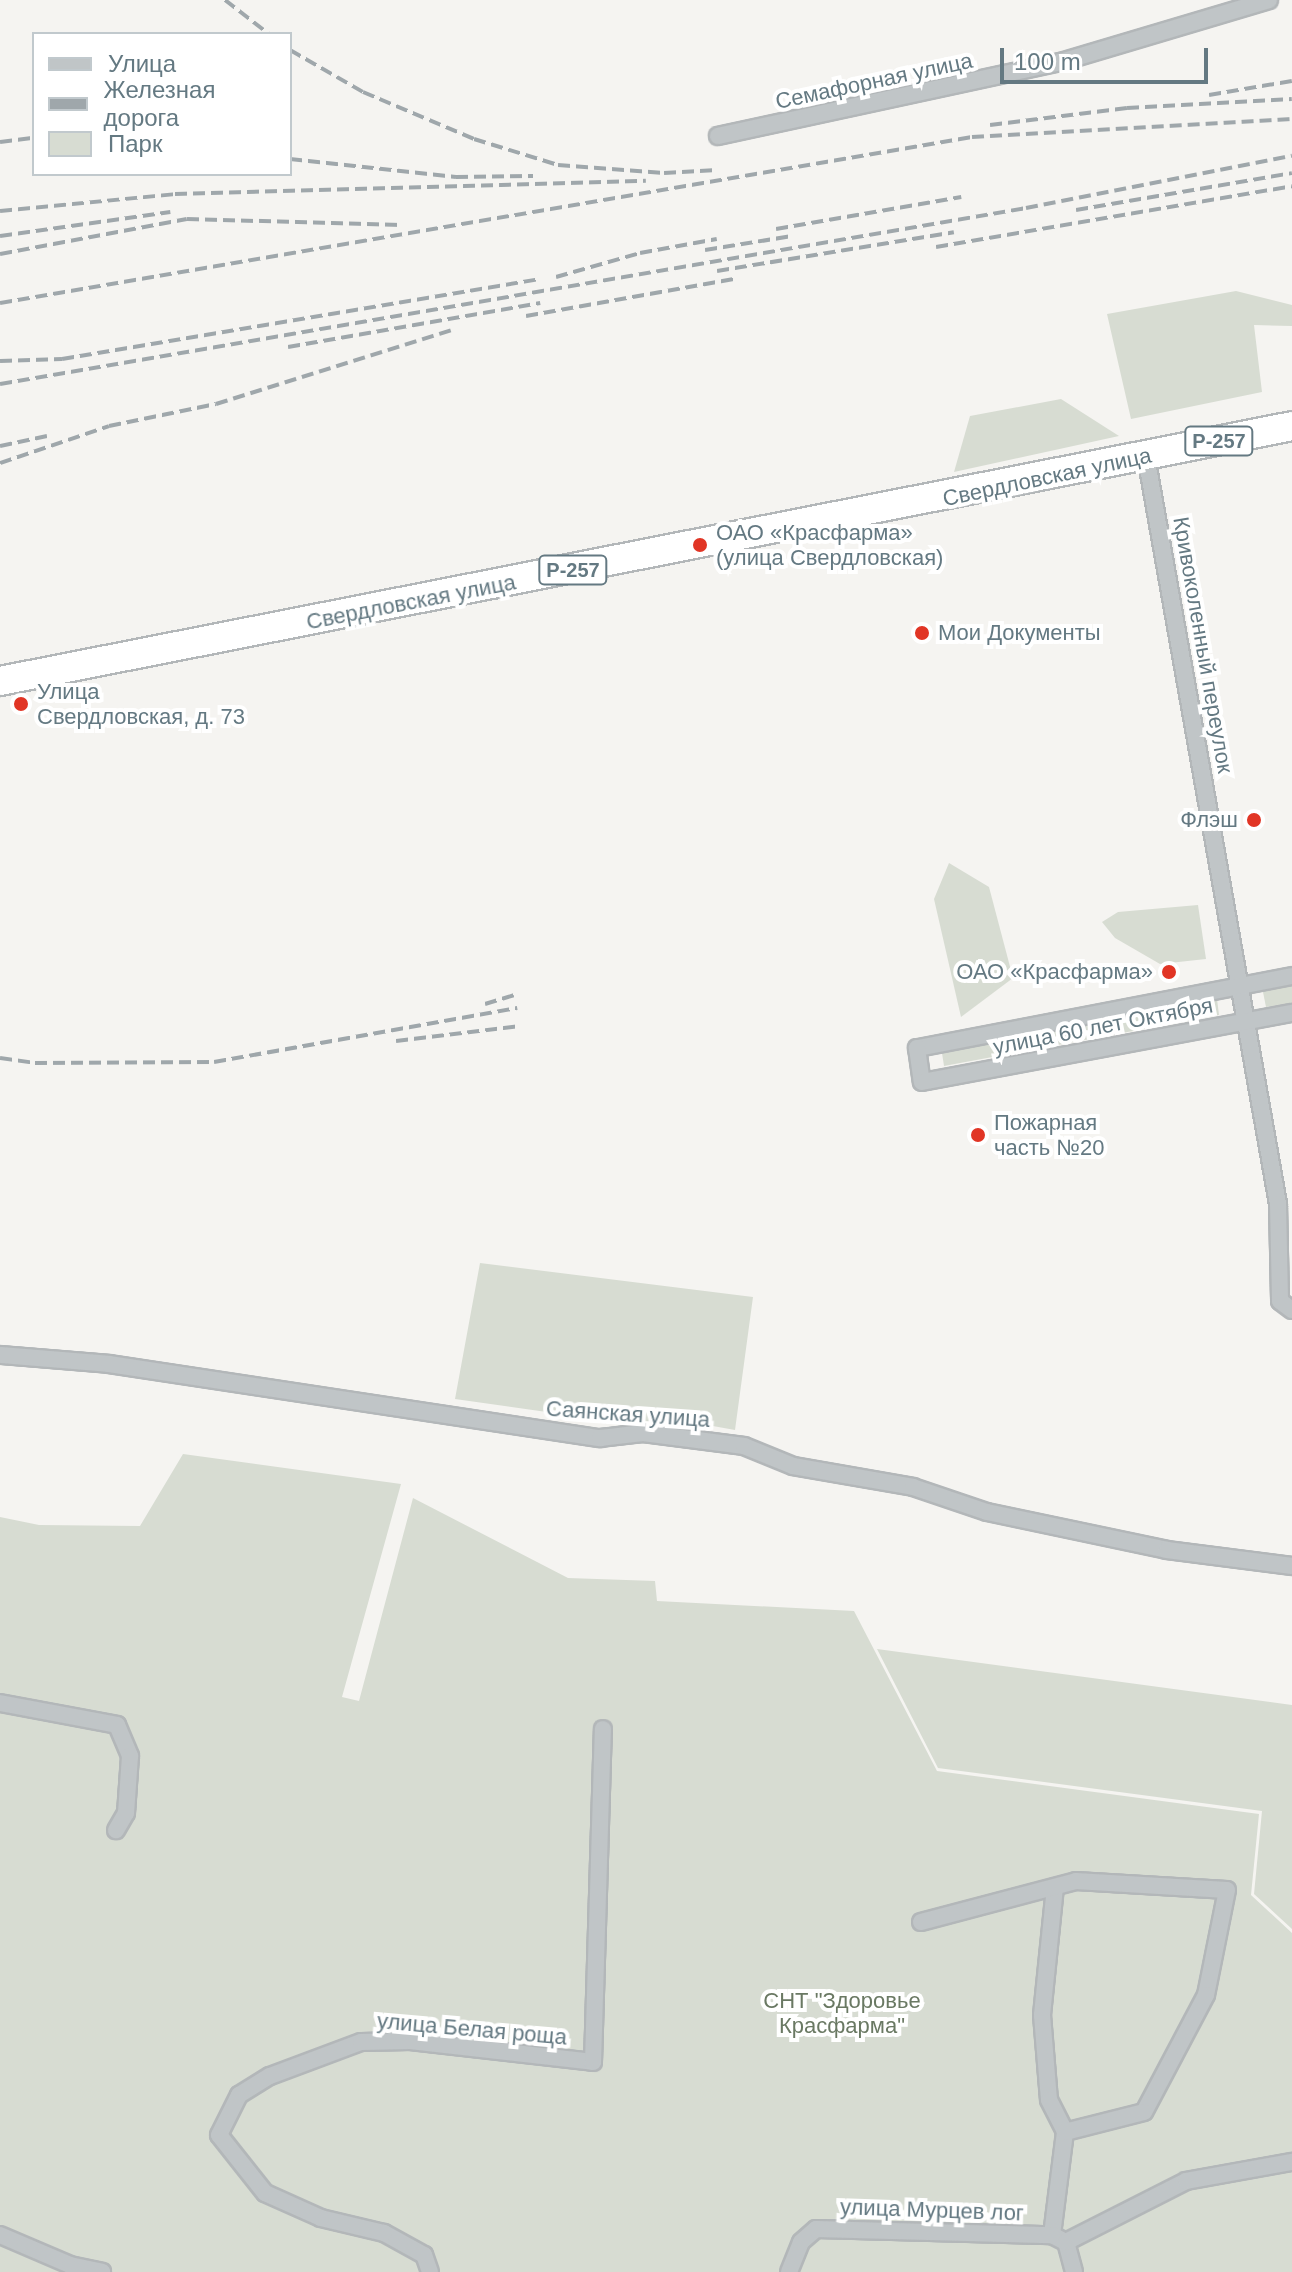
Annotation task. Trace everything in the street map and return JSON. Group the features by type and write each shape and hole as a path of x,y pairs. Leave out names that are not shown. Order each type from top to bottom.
{"highway":[{"name":"Свердловская улица","path":"0,681 1292,426"}],"street":[{"name":"Семафорная улица","path":"718,136 1061,62 1269,0"},
{"name":"Кривоколенный переулок","path":"1146,456 1278,1204 1280,1301 1292,1310"},
{"name":"улица 60 лет Октября","path":"1292,976 917,1048 922,1082 1292,1013"},
{"name":"Саянская улица","path":"0,1355 109,1364 600,1438 643,1433 744,1446 793,1466 913,1487 987,1512 1167,1550 1292,1566"},
{"path":"0,1703 117,1725 130,1756 126,1813 116,1830"},
{"name":"улица Белая роща","path":"430,2272 424,2255 384,2233 321,2218 265,2193 219,2135 239,2095 270,2076 361,2042 410,2041 593,2062 603,1729"},
{"path":"921,1922 1076,1881 1227,1890 1206,1995 1144,2112 1065,2132"},
{"path":"1055,1887 1042,2015 1049,2100 1065,2132 1059,2238 1074,2272"},
{"name":"улица Мурцев лог","path":"789,2272 801,2242 816,2229 1059,2238 1186,2181 1292,2162"},
{"path":"0,2235 64,2268 102,2272"}],"green space":[{"path":"1236,291 1292,305 1292,326 1254,325 1262,392 1131,419 1107,314"},
{"path":"1061,399 1119,436 954,472 970,416"},
{"path":"949,863 989,887 1013,978 961,1017 934,899"},
{"path":"1198,905 1206,959 1160,964 1115,938 1102,922 1118,912"},
{"path":"1292,982 1292,1003 1266,1007 1262,987"},
{"path":"1217,999 1219,1015 944,1066 942,1053"},
{"path":"480,1263 753,1297 735,1430 685,1421 610,1421 455,1399"},
{"name":"СНТ \"Здоровье Красфарма\"","path":"183,1454 401,1484 342,1697 359,1701 413,1498 568,1578 655,1581 657,1601 854,1611 937,1771 1259,1814 1251,1895 1292,1933 1292,2272 0,2272 0,1517 39,1525 140,1526"},
{"path":"877,1649 1292,1705 1292,1929 1254,1894 1262,1811 938,1768"}],"railway":[{"path":"225,0 266,32"},
{"path":"292,51 363,92 474,139 558,165 664,173 717,170"},
{"path":"1209,95 1292,81"},
{"path":"990,125 1127,108 1292,99"},
{"path":"0,303 972,137 1292,119"},
{"path":"0,142 32,138"},
{"path":"0,384 1026,208 1292,156"},
{"path":"292,159 456,177 533,176"},
{"path":"1076,210 1292,173"},
{"path":"0,211 175,194 646,181"},
{"path":"936,247 1292,186"},
{"path":"776,229 961,197"},
{"path":"0,236 170,212"},
{"path":"0,254 187,219 401,225"},
{"path":"717,271 954,232"},
{"path":"705,250 792,236"},
{"path":"556,277 640,253 717,239"},
{"path":"526,316 734,279"},
{"path":"0,361 62,359 536,280"},
{"path":"288,347 540,303"},
{"path":"0,463 109,426 216,404 456,329"},
{"path":"0,446 47,436"},
{"path":"485,1004 514,995"},
{"path":"0,1058 35,1063 214,1062 517,1008"},
{"path":"396,1041 520,1026"}],"place":[{"name":"ОАО «Красфарма» (улица Свердловская)","path":"700,545"},
{"name":"Мои Документы","path":"922,633"},
{"name":"Улица Свердловская, д. 73","path":"21,704"},
{"name":"Флэш","path":"1254,820"},
{"name":"ОАО «Красфарма»","path":"1169,972"},
{"name":"Пожарная часть №20","path":"978,1135"}]}
